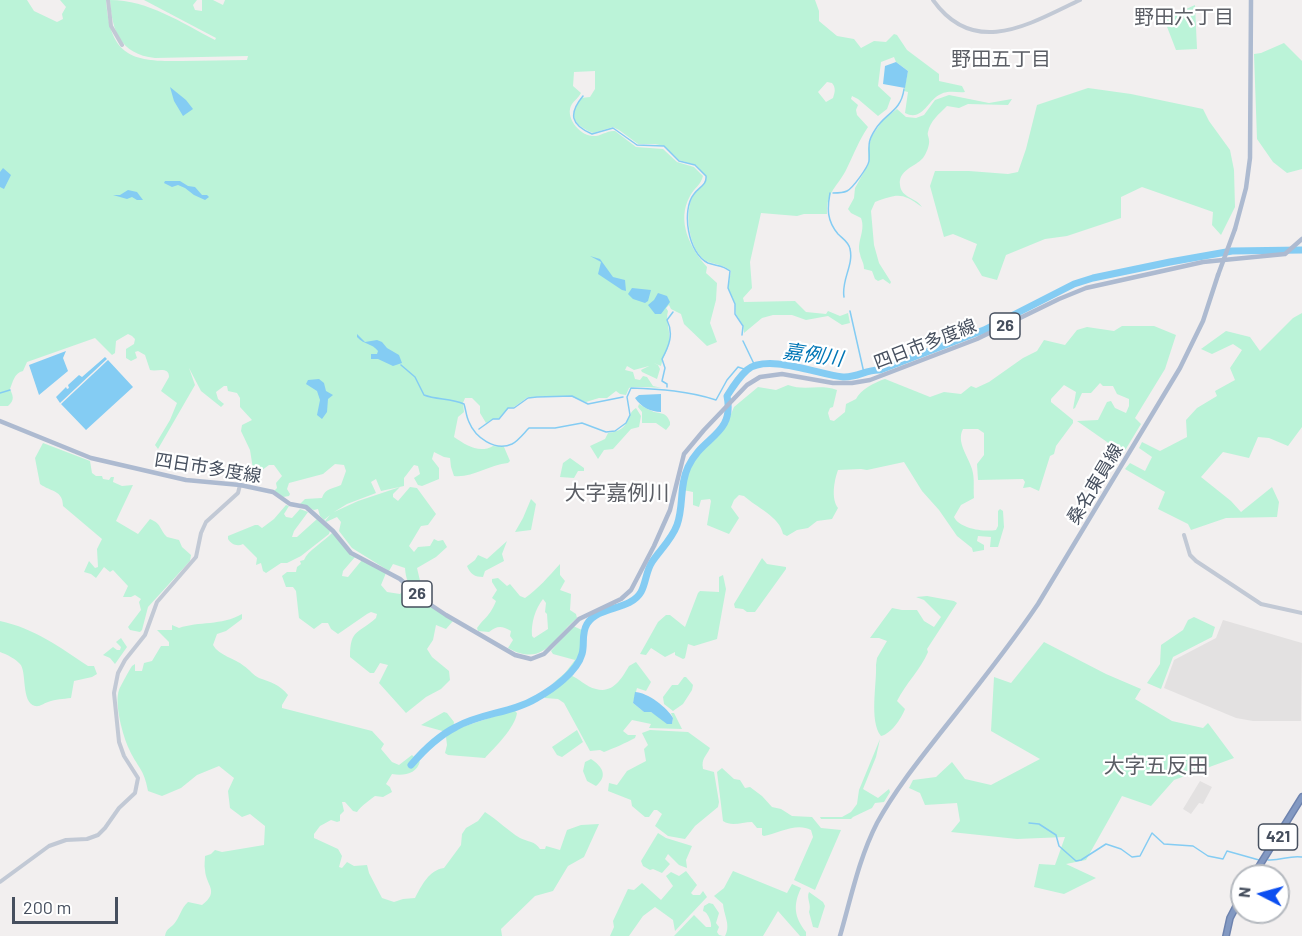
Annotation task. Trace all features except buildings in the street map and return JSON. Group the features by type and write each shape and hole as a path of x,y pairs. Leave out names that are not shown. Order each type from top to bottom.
{"highway":[{"name":"421","path":"1260,864 1302,797"},
{"path":"1226,936 1230,918"}],"main road":[{"name":"桑名東員線","path":"840,936 857,872 878,822 901,785 1021,629 1192,347 1235,230 1246,188 1250,158 1251,0"},
{"name":"四日市多度線","path":"0,421 91,458 186,480 240,484 273,492 290,504 308,508 333,531 351,553 400,579 436,609 508,651 524,658 534,658 548,651 579,619 621,599 631,590 670,510 684,454 724,408 753,381 769,375 791,375 833,383 870,380 977,339 1086,288 1200,262 1287,254 1302,239"}],"street":[{"path":"108,0 111,26 122,45"},
{"path":"933,0 943,12 958,23 975,30 990,32 1019,28 1080,0"},
{"path":"0,882 49,846 66,840 98,835 119,807 135,793 138,778 124,756 119,742 114,702 116,679 125,660 145,635 157,602 197,554 201,533 206,522 238,493 240,484"},
{"path":"1184,535 1190,555 1196,561 1261,604 1302,613"}],"shaded area":[{"path":"1223,620 1302,643 1301,721 1253,721 1236,718 1164,688 1174,660 1216,638"},
{"path":"1200,781 1212,787 1203,804 1199,803 1191,814 1183,809"}],"green space":[{"path":"0,0 27,0 34,11 57,22 63,19 62,14 66,7 60,0 106,0 112,33 126,52 149,60 182,61 247,60 248,56 155,58 133,52 120,39 116,31 110,0 151,8 215,40 216,38 144,0 197,0 193,5 195,10 202,11 202,0 213,0 223,5 225,0 815,0 819,11 819,21 837,36 854,39 861,48 874,41 886,42 894,34 897,35 907,50 939,74 939,81 962,86 965,92 944,93 936,97 921,113 911,115 905,113 908,92 904,91 908,71 896,62 894,57 881,62 878,86 891,98 887,109 878,116 852,96 851,99 858,105 857,115 868,127 828,200 827,214 797,216 761,213 750,262 752,288 743,298 744,302 795,301 806,312 826,314 828,311 840,316 848,313 850,323 842,325 828,316 806,320 792,315 773,315 762,318 744,333 728,288 731,271 702,258 690,234 690,205 694,195 705,183 706,176 696,165 679,160 664,146 638,144 613,127 593,133 581,127 575,119 575,110 581,98 590,97 595,89 595,71 574,72 573,86 581,93 572,104 570,114 578,129 587,135 595,136 615,131 636,147 663,149 677,162 694,167 703,176 690,196 684,215 690,243 707,267 706,273 717,283 716,300 710,323 717,342 707,346 684,324 681,314 671,309 669,305 666,308 669,342 661,366 654,363 660,369 657,379 642,372 641,370 649,366 634,370 627,366 625,370 633,372 635,379 640,380 643,376 647,377 653,386 662,388 631,387 626,395 616,391 607,398 586,402 569,396 528,397 514,407 508,408 498,419 486,423 480,413 480,406 472,398 465,398 464,412 458,417 454,437 478,449 493,446 504,447 510,461 508,463 467,475 454,476 450,458 434,452 432,459 439,468 439,479 422,486 418,485 414,478 420,474 418,466 414,465 404,478 404,486 381,491 376,479 371,482 376,493 347,504 334,512 400,487 393,494 398,501 410,487 417,488 436,514 428,525 421,526 409,546 414,552 418,547 430,546 434,539 443,540 447,547 436,557 417,568 421,585 410,584 405,568 393,564 389,571 352,548 339,531 341,522 337,517 326,522 330,515 324,520 318,509 314,510 300,504 305,499 322,498 327,491 341,485 346,471 344,465 335,464 323,474 289,483 287,489 289,496 283,497 274,491 277,488 276,483 282,476 274,465 269,465 258,473 253,469 250,450 241,431 242,425 252,420 240,407 240,398 237,393 228,391 227,386 216,392 218,399 224,404 221,407 201,391 189,368 195,385 158,449 155,445 177,403 161,391 169,377 167,372 150,370 145,355 138,351 135,352 137,358 131,361 126,358 126,349 134,344 135,339 128,334 116,341 115,353 112,355 95,338 27,362 23,371 16,376 10,389 13,396 12,402 8,406 0,406","holes":["827,82 832,83 835,88 834,96 826,102 818,92"]},
{"path":"1195,5 1197,49 1176,50 1164,19"},
{"path":"1284,43 1302,61 1302,169 1287,173 1273,162 1257,139 1254,54"},
{"path":"1088,88 1131,94 1203,109 1230,150 1234,170 1235,207 1221,235 1212,225 1213,212 1142,187 1121,197 1121,218 1067,236 1045,239 1006,255 997,280 982,276 972,259 977,244 953,234 944,237 930,186 935,171 1008,174 1018,172 1037,105"},
{"path":"949,95 989,103 1012,99 1008,105 968,104 959,108 947,106 933,121 928,133 929,144 923,158 904,172 900,180 903,193 922,207 904,197 894,196 875,202 871,211 874,245 879,263 891,282 890,284 883,279 878,281 872,271 864,269 860,256 861,218 848,209 854,198 855,188 869,163 868,149 872,136 883,120 897,109 906,117 916,118 924,115 935,100"},
{"path":"1302,313 1302,427 1288,446 1269,438 1258,437 1249,458 1223,452 1201,477 1241,512 1272,487 1279,502 1277,517 1226,518 1191,530 1188,524 1158,509 1165,492 1125,469 1130,463 1145,471 1152,457 1139,448 1142,442 1160,451 1187,437 1186,420 1197,408 1217,396 1215,391 1235,380 1230,368 1242,350 1233,344 1212,354 1201,349 1226,331 1250,337 1260,351 1293,318"},
{"path":"1122,326 1154,326 1176,335 1165,369 1135,418 1141,424 1121,457 1107,442 1077,421 1098,420 1107,402 1111,401 1115,408 1126,413 1129,399 1117,394 1113,386 1103,386 1100,383 1091,393 1082,393 1073,409 1076,392 1064,385 1051,399 1051,402 1073,420 1073,423 1056,446 1054,454 1050,456 1039,491 1030,487 1023,488 1025,482 1023,479 978,480 977,464 984,455 984,433 978,429 963,429 961,439 973,473 974,498 961,505 954,517 967,527 996,530 998,511 1000,509 1003,511 1004,527 998,547 990,547 991,537 978,536 977,541 984,545 984,550 973,552 972,548 957,536 922,491 904,462 867,470 838,470 834,495 838,508 832,519 817,521 808,528 797,530 787,536 783,534 773,517 744,496 739,495 731,507 739,518 729,534 707,525 710,499 701,500 699,507 693,505 693,492 683,490 686,475 696,456 726,426 734,407 758,387 776,390 788,385 837,390 833,407 828,413 830,420 834,421 845,412 846,404 856,399 868,387 885,379 930,397 944,392 961,394 971,386 976,388 989,382 1037,351 1044,340 1065,345 1077,330 1087,327 1114,331"},
{"path":"639,404 667,416 670,425 666,430 656,423 642,423"},
{"path":"636,408 641,416 639,427 631,429 613,449 604,450 598,459 590,446 605,439 608,433 625,426 632,411"},
{"path":"43,443 90,461 92,473 96,476 109,480 114,477 113,482 122,486 133,485 116,521 138,534 150,519 159,525 167,537 179,540 182,547 191,555 190,561 148,607 140,632 130,630 128,627 141,610 139,602 141,599 135,595 123,597 128,586 113,570 110,572 104,567 96,578 84,572 89,561 95,568 98,567 97,549 102,539 63,506 59,494 40,484 35,458"},
{"path":"570,458 584,468 584,471 578,471 574,478 560,477 563,463"},
{"path":"531,499 536,504 531,530 515,532 523,518"},
{"path":"286,505 289,506 284,514 286,517 292,518 300,509 308,512 292,537 297,537 317,519 330,531 301,556 287,563 281,563 266,573 261,563 256,565 257,558 243,544 232,544 228,536 255,525 262,528 274,519"},
{"path":"332,533 351,556 355,557 343,571 342,576 348,577 362,560 386,573 381,585 387,592 400,594 407,587 418,598 415,604 418,605 422,600 453,621 446,629 436,625 433,640 427,649 432,657 449,671 450,680 441,689 426,697 406,713 379,683 388,665 380,663 374,673 370,673 350,657 354,636 376,618 377,614 371,612 367,614 338,634 331,629 328,623 322,623 314,629 299,618 296,591 293,587 286,587 282,576 287,572 296,572 297,567 301,564 300,561 304,560"},
{"path":"507,541 502,554 504,561 485,571 483,577 475,576 470,571 467,566 478,555 487,559"},
{"path":"762,558 767,564 786,567 786,569 755,612 735,608 734,604"},
{"path":"560,564 560,575 565,581 560,590 571,594 570,610 576,614 577,618 547,648 531,655 520,653 508,648 513,640 510,636 511,631 508,629 499,627 489,632 478,631 477,628 490,613 496,601 492,598 497,590 492,579 498,578 507,586 510,584 520,596 525,598","holes":["543,599 546,603 548,629 534,638 532,636 534,616"]},
{"path":"723,575 726,589 717,639 694,646 688,644 683,659 675,655 675,652 665,657 651,648 646,655 640,654 658,622 666,615 670,615 685,627 698,593 700,591 719,592 719,577"},
{"path":"927,596 957,603 897,701 905,709 901,717 892,729 881,736 877,729 874,712 876,665 877,658 887,641 870,638 892,608 917,610 924,621 934,627 941,617 924,600 916,597"},
{"path":"242,614 242,619 226,631 217,634 213,645 219,652 240,663 257,677 275,684 285,692 288,695 282,708 372,731 384,744 381,749 392,762 399,765 412,755 415,758 412,759 412,765 420,761 416,769 409,773 392,774 386,784 392,792 383,797 375,796 357,812 342,802 344,811 340,815 340,821 331,820 320,826 314,834 314,838 338,849 342,856 339,867 342,868 347,862 354,866 367,865 382,898 394,902 415,898 427,879 434,872 444,868 461,845 462,834 466,828 478,821 485,812 540,849 545,849 546,846 560,850 567,830 581,825 599,824 584,857 568,866 553,891 535,896 501,929 502,936 165,936 188,902 202,905 210,896 211,888 206,876 205,856 215,850 222,852 264,845 265,826 250,814 242,817 230,808 228,791 234,778 219,766 197,775 181,788 162,796 148,791 122,728 118,711 119,690 132,666 135,664 135,671 142,671 144,663 152,661 161,646 169,646 169,642 157,630 172,630 172,625 179,628 218,622"},
{"path":"1194,617 1215,627 1212,637 1173,657 1161,689 1147,683 1160,664 1161,645 1183,630 1188,620"},
{"path":"0,621 24,628 46,639 88,666 94,666 97,674 74,681 71,698 46,702 39,706 31,704 26,693 20,664 0,652"},
{"path":"573,626 582,630 579,655 572,668 552,684 575,660 553,654 551,651"},
{"path":"121,638 127,647 115,664 103,655 113,647 120,650 121,647 116,642"},
{"path":"1044,642 1141,689 1135,699 1172,721 1203,728 1208,723 1234,758 1174,780 1151,806 1122,796 1086,860 1066,864 1096,878 1064,894 1034,887 1039,864 1055,865 1065,837 1017,839 951,832 960,821 957,803 925,805 920,793 909,788 913,780 936,777 952,762 965,779 991,785 1040,759 991,731 994,677 1011,683"},
{"path":"636,662 651,682 646,691 637,688 633,703 644,712 651,712 672,724 671,713 674,713 682,729 649,728 651,724 632,720 623,731 628,735 636,735 635,738 604,752 590,751 564,703 558,699 545,698 545,696 570,675 592,688 607,689 616,684 629,666"},
{"path":"684,677 693,685 692,690 683,704 673,711 664,704 663,697 672,685 678,685"},
{"path":"514,710 517,713 513,725 485,758 445,753 446,737 453,730"},
{"path":"444,712 454,722 453,728 446,732 421,725"},
{"path":"577,730 583,742 562,757 557,755 552,747"},
{"path":"650,730 688,732 710,748 703,760 703,769 714,772 718,807 695,826 685,839 668,836 655,826 662,814 657,810 654,810 649,817 645,817 632,806 631,800 608,791 609,783 617,785 627,771 646,761 644,749 648,745 642,733"},
{"path":"880,739 876,757 863,789 878,798 889,789 890,792 884,802 875,803 872,808 851,819 821,819 820,817 842,817 851,812 857,804 859,790"},
{"path":"591,759 599,765 603,775 596,786 587,781 583,771 585,762"},
{"path":"722,768 734,779 740,780 745,788 750,787 762,796 772,807 781,809 792,816 812,817 821,828 841,830 815,890 794,880 813,837 811,830 800,827 764,836 762,828 757,828 752,822 733,824 723,821 717,772"},
{"path":"658,833 666,838 692,846 686,860 687,868 679,865 668,854 665,859 670,864 662,873 643,866 641,861"},
{"path":"686,871 697,885 691,893 700,895 703,891 707,897 675,931 673,920 655,907 643,916 629,936 610,936 614,927 613,921 628,889 634,890 642,883 661,900 673,886 666,876 671,872 679,876"},
{"path":"733,871 787,893 792,884 801,888 796,911 806,936 800,936 778,911 763,936 725,936 727,924 723,904 714,896 724,888"},
{"path":"809,892 825,906 818,928 813,927 809,912"},
{"path":"709,903 713,904 719,913 716,923 719,927 717,932 723,936 674,936 694,915 706,927 711,927 709,918 703,911 704,906"}],"water":[{"path":"896,62 908,71 905,88 883,84 885,66"},
{"path":"170,87 193,109 183,116 174,101"},
{"path":"3,168 11,175 4,189 0,187 0,172"},
{"path":"165,181 180,181 195,187 202,195 209,197 205,200 178,185 172,187 164,183"},
{"path":"128,190 137,192 143,200 113,195 120,195"},
{"path":"590,256 600,259 613,277 625,280 626,291 598,274 601,262"},
{"path":"632,288 651,290 648,301 645,303 633,299 628,294"},
{"path":"658,293 667,296 670,302 661,314 655,314 648,305"},
{"path":"357,334 365,342 377,340 382,342 399,355 402,363 393,366 378,359 371,359 371,354 377,354 378,351 360,340"},
{"path":"66,351 63,358 68,371 39,395 29,365"},
{"path":"105,357 107,359 60,403 56,397 66,387 69,388 68,385 79,375 82,377"},
{"path":"108,360 133,387 86,430 61,404"},
{"path":"319,379 324,383 326,391 333,395 328,399 327,412 322,419 317,415 320,400 317,391 306,384 308,380"},
{"path":"661,394 661,412 647,408 635,398 639,395"},
{"path":"635,692 662,705 673,718 672,724 667,724 651,712 644,712 633,703"}],"waterway":[{"path":"833,193 847,191 863,172 869,161 870,139 879,124 900,103 904,89"},
{"path":"583,96 575,108 574,118 585,131 592,134 613,128 637,145 664,146 679,161 695,165 706,176 704,184 690,201 687,220 691,241 701,258 730,271 728,288 735,304 735,314 743,326 742,335"},
{"path":"830,193 828,210 830,220 834,229 847,242 851,255 844,285 844,297"},
{"name":"嘉例川","path":"411,765 432,744 456,727 527,703 557,685 579,661 583,650 585,628 592,618 636,598 643,588 650,566 677,525 683,481 688,467 701,448 722,427 728,409 727,396 747,370 756,365 780,364 843,377 853,376 880,370 984,330 1074,284 1093,278 1232,251 1302,250"},
{"path":"850,311 864,373"},
{"path":"667,387 667,384 662,381 665,368 662,359 670,340 667,320 673,312"},
{"path":"743,341 755,366"},
{"path":"401,365 415,377 424,395 464,404 468,420 476,433 486,442 499,446 514,443 529,428 555,428 582,423 606,432 615,431 626,423 630,415 627,397 631,388 674,391 716,400 727,380 738,367 747,370"},
{"path":"0,393 10,390"},
{"path":"479,429 493,419 499,419 508,408 514,408 528,398 572,396 588,404 623,397"},
{"path":"1029,823 1039,824 1056,835 1059,846 1076,861 1106,844 1121,849 1132,857 1140,856 1152,833 1164,844 1193,846 1208,856 1223,859 1227,851 1259,860"},
{"path":"1268,860 1302,857"}],"district":[{"name":"野田六丁目","path":"1184,17"},
{"name":"野田五丁目","path":"1001,59"},
{"name":"大字嘉例川","path":"617,493"},
{"name":"大字五反田","path":"1156,766"}]}
